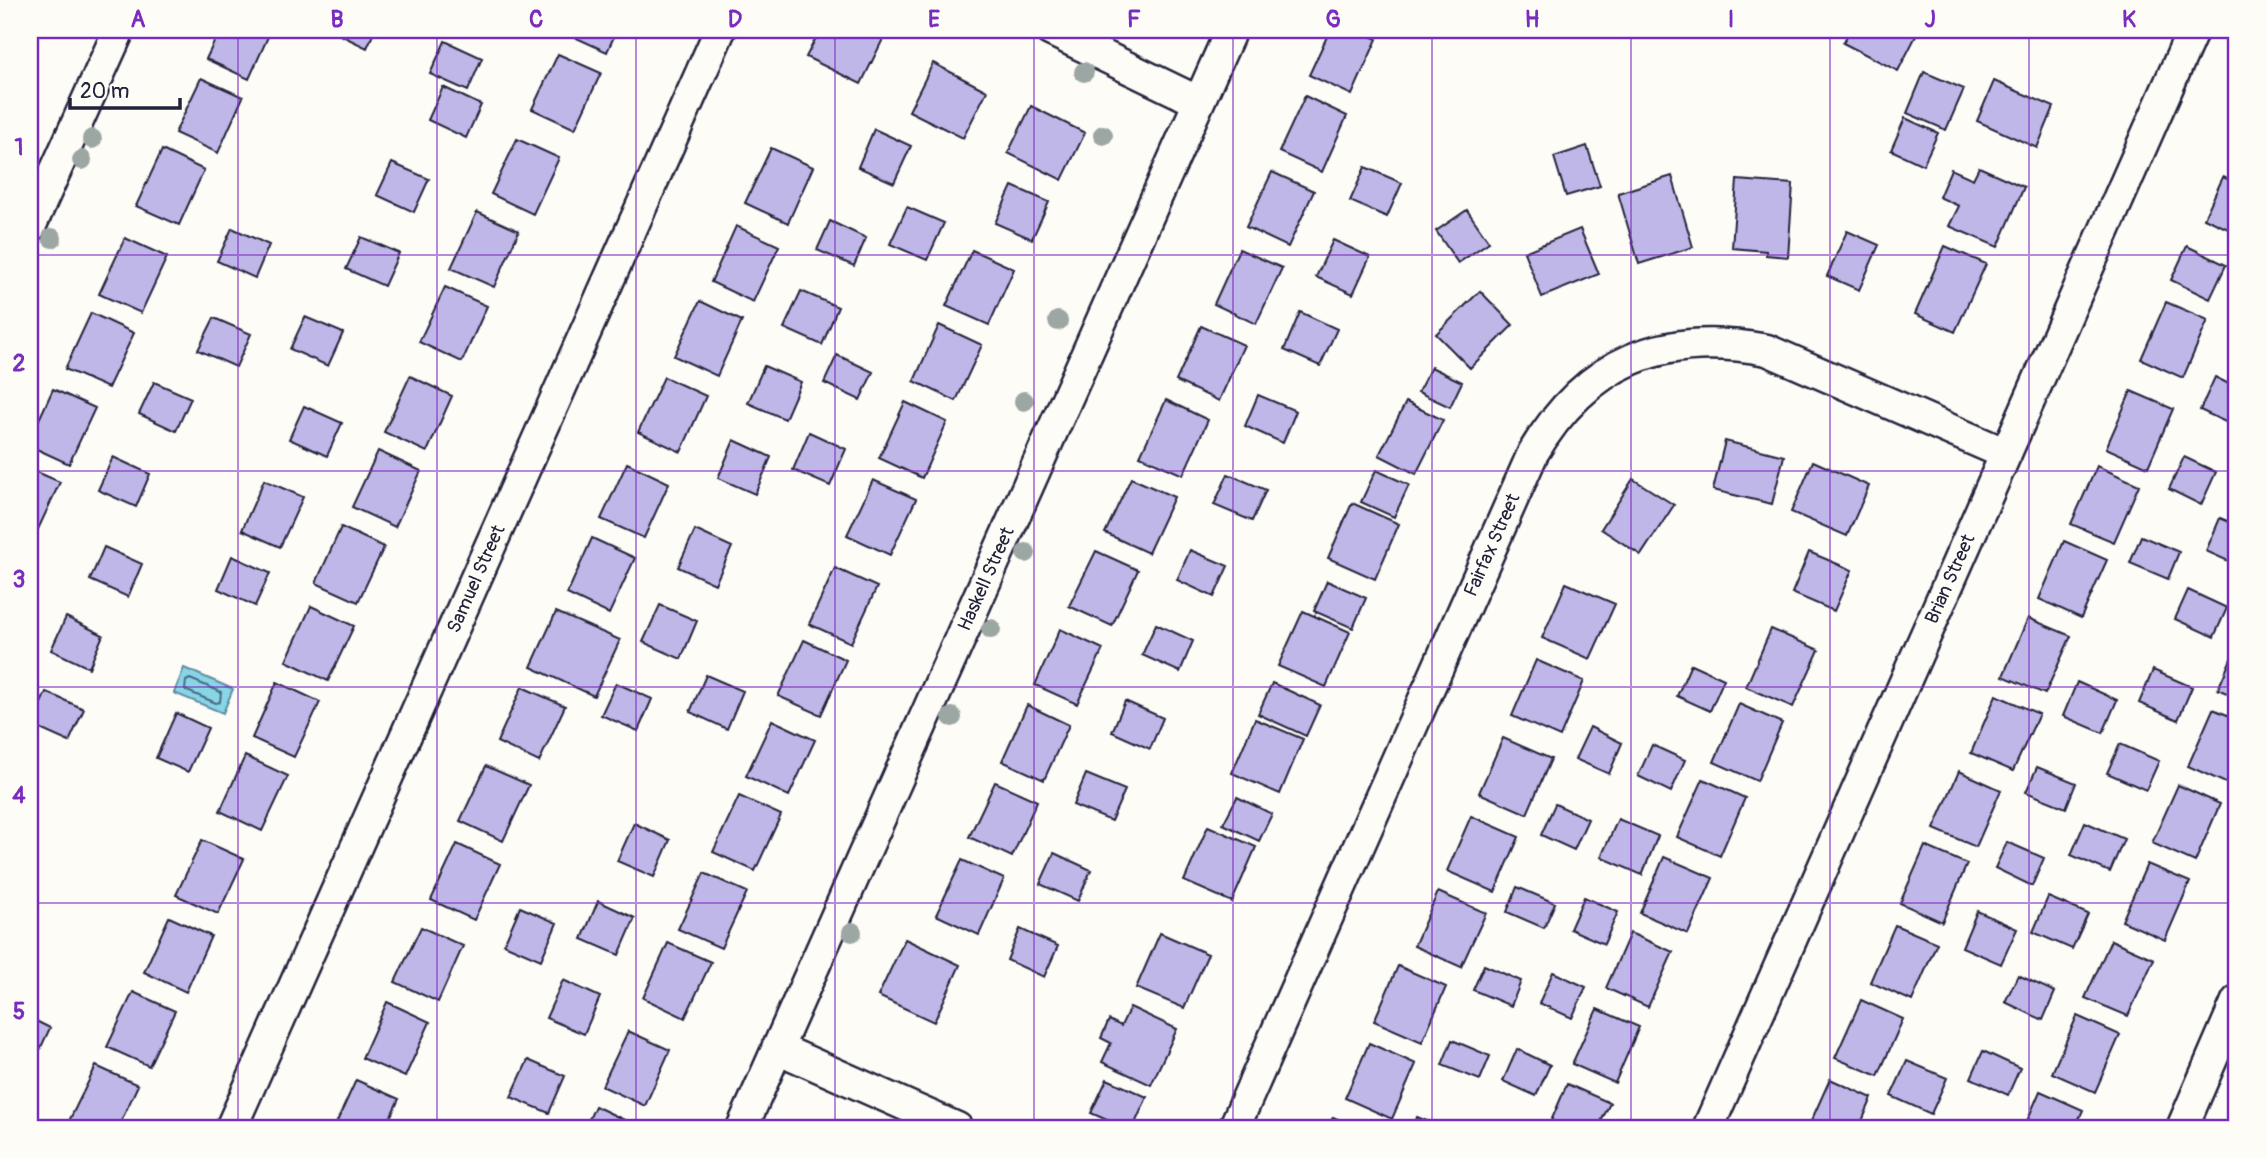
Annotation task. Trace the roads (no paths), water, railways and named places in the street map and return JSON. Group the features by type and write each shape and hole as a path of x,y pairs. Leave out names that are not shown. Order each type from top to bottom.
{"street":[{"path":"30,227 119,30"},
{"name":"Samuel Street","path":"231,1128 720,30"},
{"path":"1049,30 1199,102"},
{"name":"Haskell Street","path":"742,1128 1231,30"},
{"name":"Brian Street","path":"1708,1128 2193,30"},
{"name":"Fairfax Street","path":"1234,1128 1533,453 1548,428 1571,400 1606,372 1646,353 1690,343 1735,344 1766,349 2006,454"},
{"path":"2182,1128 2237,1001"},
{"path":"777,1048 957,1128"}],"water":[{"path":"184,668 233,689 223,713 174,693"}]}
